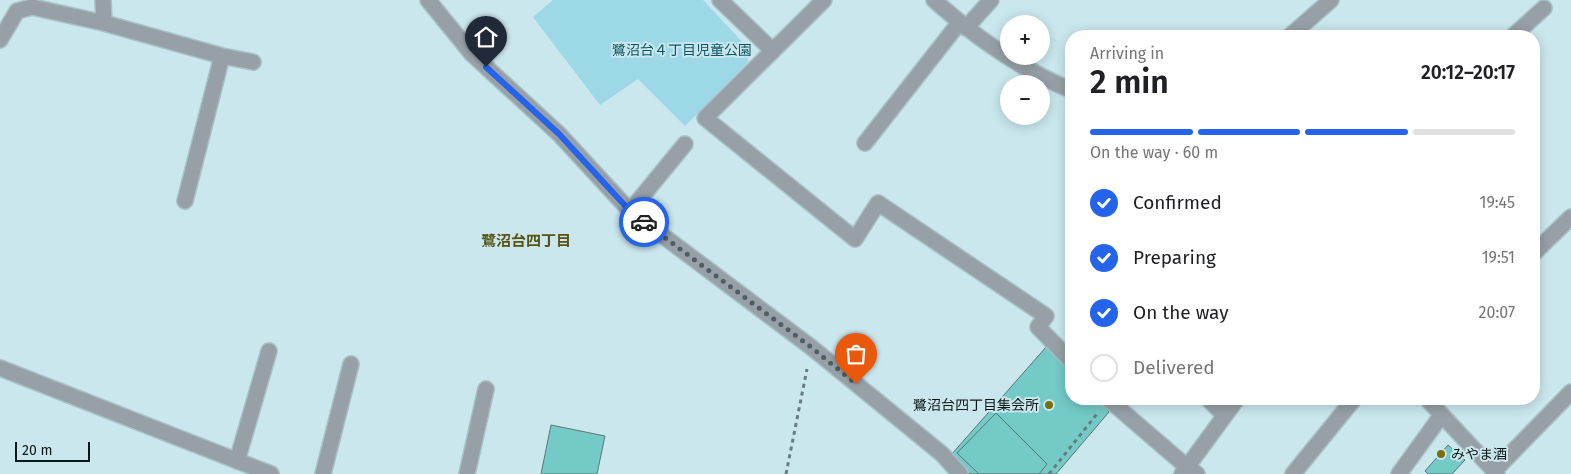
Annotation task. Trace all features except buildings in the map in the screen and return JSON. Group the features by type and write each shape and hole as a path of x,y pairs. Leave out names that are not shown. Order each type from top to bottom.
{"street":[{"path":"103,0 104,23"},
{"path":"428,0 472,54 559,134 630,211 811,347 942,454 960,474"},
{"path":"720,0 773,51"},
{"path":"824,0 705,118 855,239 878,204 1046,316 1038,327 1065,355"},
{"path":"934,0 963,26 1011,60 1065,87"},
{"path":"865,143 963,26 991,0"},
{"path":"1297,30 1331,0"},
{"path":"0,40 17,11 32,7 104,23 222,56 253,62"},
{"path":"1520,30 1544,8"},
{"path":"185,201 222,56"},
{"path":"630,211 685,144"},
{"path":"1540,248 1571,217"},
{"path":"237,461 269,351"},
{"path":"323,474 351,364"},
{"path":"0,368 271,474"},
{"path":"467,474 486,389"},
{"path":"1432,405 1495,473 1571,392"},
{"path":"1115,405 1188,472 1232,405"},
{"path":"1214,405 1224,415"},
{"path":"1293,474 1349,405"},
{"path":"1398,474 1441,416"}],"path":[{"path":"786,474 811,347"},
{"path":"1049,474 1103,405"}],"green space":[{"name":"鷺沼台４丁目児童公園","path":"553,0 703,0 748,48 748,62 685,126 638,79 600,105 533,17"}],"way so far":[{"path":"644,222 811,347 856,384"}],"place":[{"name":"鷺沼台四丁目集会所","path":"1049,405"},
{"name":"みやま酒","path":"1441,454"}],"district":[{"name":"鷺沼台四丁目","path":"526,241"}],"route":[{"path":"486,67 559,134 630,211 644,222"}]}
